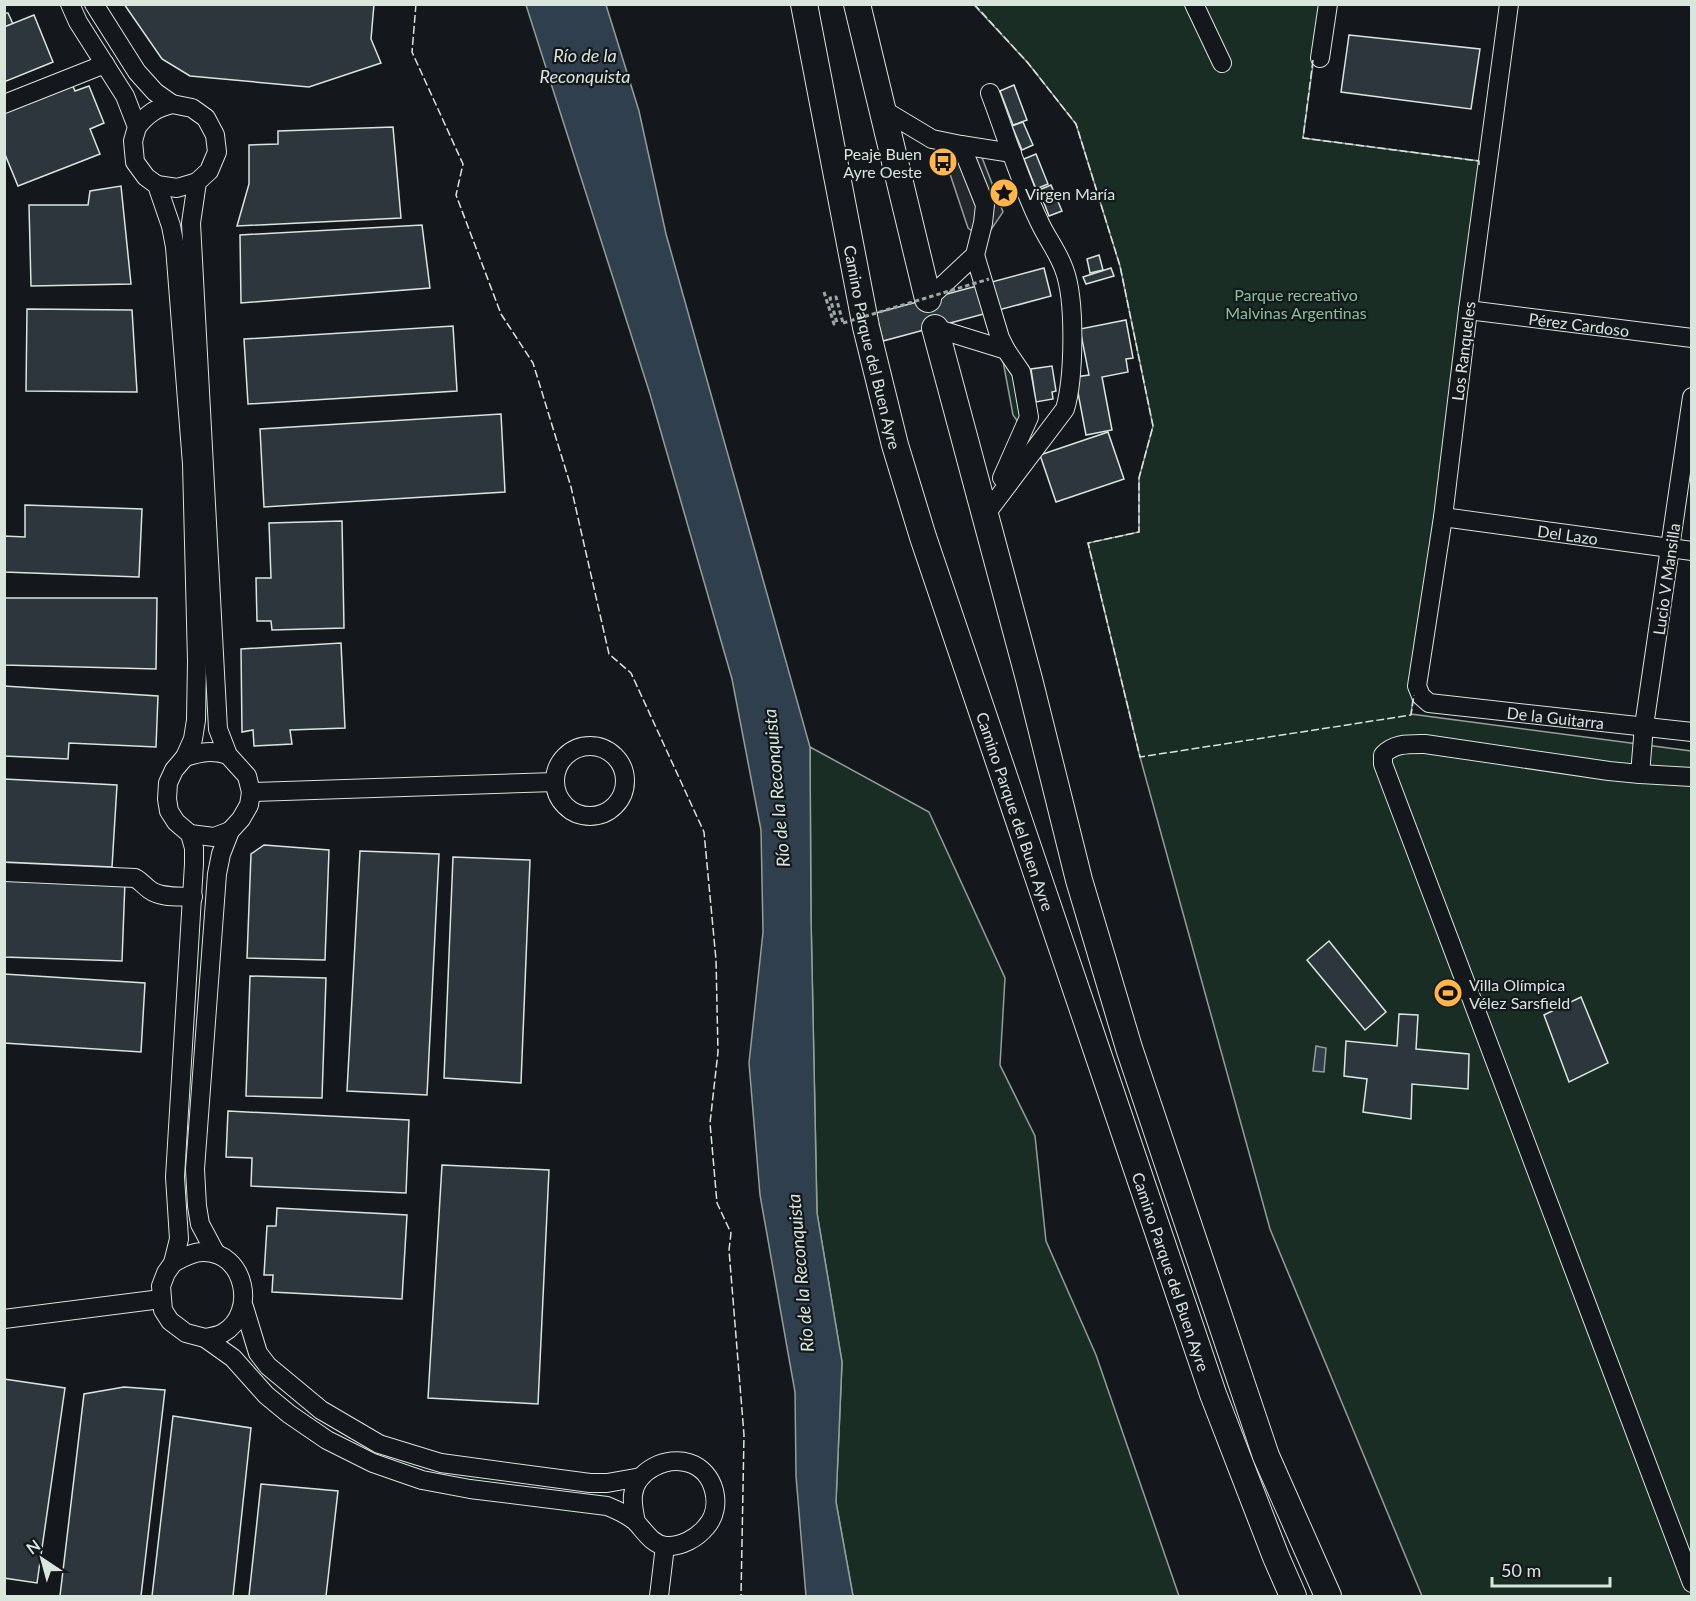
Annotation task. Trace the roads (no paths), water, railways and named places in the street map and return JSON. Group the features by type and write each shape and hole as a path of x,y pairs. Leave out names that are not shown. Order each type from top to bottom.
{"highway":[{"name":"Camino Parque del Buen Ayre","path":"804,4 866,327 895,445 953,626 1213,1394 1293,1596"},
{"path":"857,4 928,299"},
{"name":"Camino Parque del Buen Ayre","path":"935,328 1029,678 1079,880 1129,1048 1266,1455 1328,1596"}],"street":[{"path":"70,4 78,22 125,96 137,127"},
{"path":"94,4 136,72 155,92 172,104 192,108 206,118 215,135 216,152 209,171 197,182 177,189 157,185 147,177 135,162 133,141 137,127 146,116 159,107 172,104"},
{"path":"1194,4 1222,63"},
{"path":"1320,58 1328,4"},
{"name":"Los Ranqueles","path":"1421,696 1417,686 1443,517 1509,4"},
{"path":"4,105 105,64"},
{"path":"985,515 1065,410 1069,395 1072,325 1070,295 1065,270 1038,220 990,93"},
{"path":"882,109 932,139 961,146 1012,153"},
{"path":"961,146 986,205 975,255 1000,338 1021,372 1029,417 1028,424 985,515"},
{"path":"197,182 191,223 218,729 228,755 246,776 251,792 249,805 241,819 230,831 221,854 217,874 195,1169 200,1224 216,1254"},
{"path":"157,185 171,226 175,247 192,464 197,660 196,720 193,739 185,757 174,770 168,783 167,798 169,811 176,822 190,834 194,848 193,897 175,1177 179,1239 173,1263 161,1286 163,1310 170,1321 186,1333 206,1338 233,1358 266,1395 288,1414 327,1440 373,1463 422,1480 470,1489 607,1506 622,1512 636,1522 646,1536 665,1546 683,1543 700,1534 712,1521 717,1506 715,1490 705,1474 692,1464 674,1460 655,1466 641,1477 633,1492 636,1522"},
{"path":"928,299 975,255"},
{"name":"Pérez Cardoso","path":"1468,310 1692,338"},
{"path":"935,328 1006,350"},
{"name":"Lucio V Mansilla","path":"1640,774 1644,726 1692,397"},
{"name":"Del Lazo","path":"1443,517 1692,551"},
{"name":"De la Guitarra","path":"1421,696 1430,703 1442,705 1692,732"},
{"path":"1692,777 1609,771 1425,744 1406,744 1390,748 1383,755 1388,782 1478,1012 1692,1583"},
{"path":"185,757 202,751 228,755"},
{"path":"251,792 555,782"},
{"path":"190,834 214,837 230,831"},
{"path":"4,872 135,878 160,895 193,897"},
{"path":"173,1263 187,1255 203,1252 216,1254 227,1260 237,1272 243,1286 244,1307 258,1353 268,1366 321,1410 379,1444 421,1458 467,1468 590,1483 607,1483 641,1477"},
{"path":"4,1319 161,1299"},
{"path":"206,1338 223,1333 237,1320 244,1307"},
{"path":"659,1596 665,1546"}],"water":[{"name":"Río de la Reconquista","path":"526,5 606,5 639,111 666,234 810,747 817,1213 842,1362 836,1502 853,1596 806,1596 796,1476 795,1392 760,1195 749,1063 763,932 761,830 732,679 650,394"},
{"path":"1316,1046 1326,1048 1324,1072 1313,1071"}],"place":[{"name":"Peaje Buen Ayre Oeste","path":"943,162"},
{"name":"Virgen María","path":"1004,193"},
{"name":"Villa Olímpica Vélez Sarsfield","path":"1448,993"}],"park label":[{"name":"Parque recreativo Malvinas Argentinas","path":"1296,303"}]}
